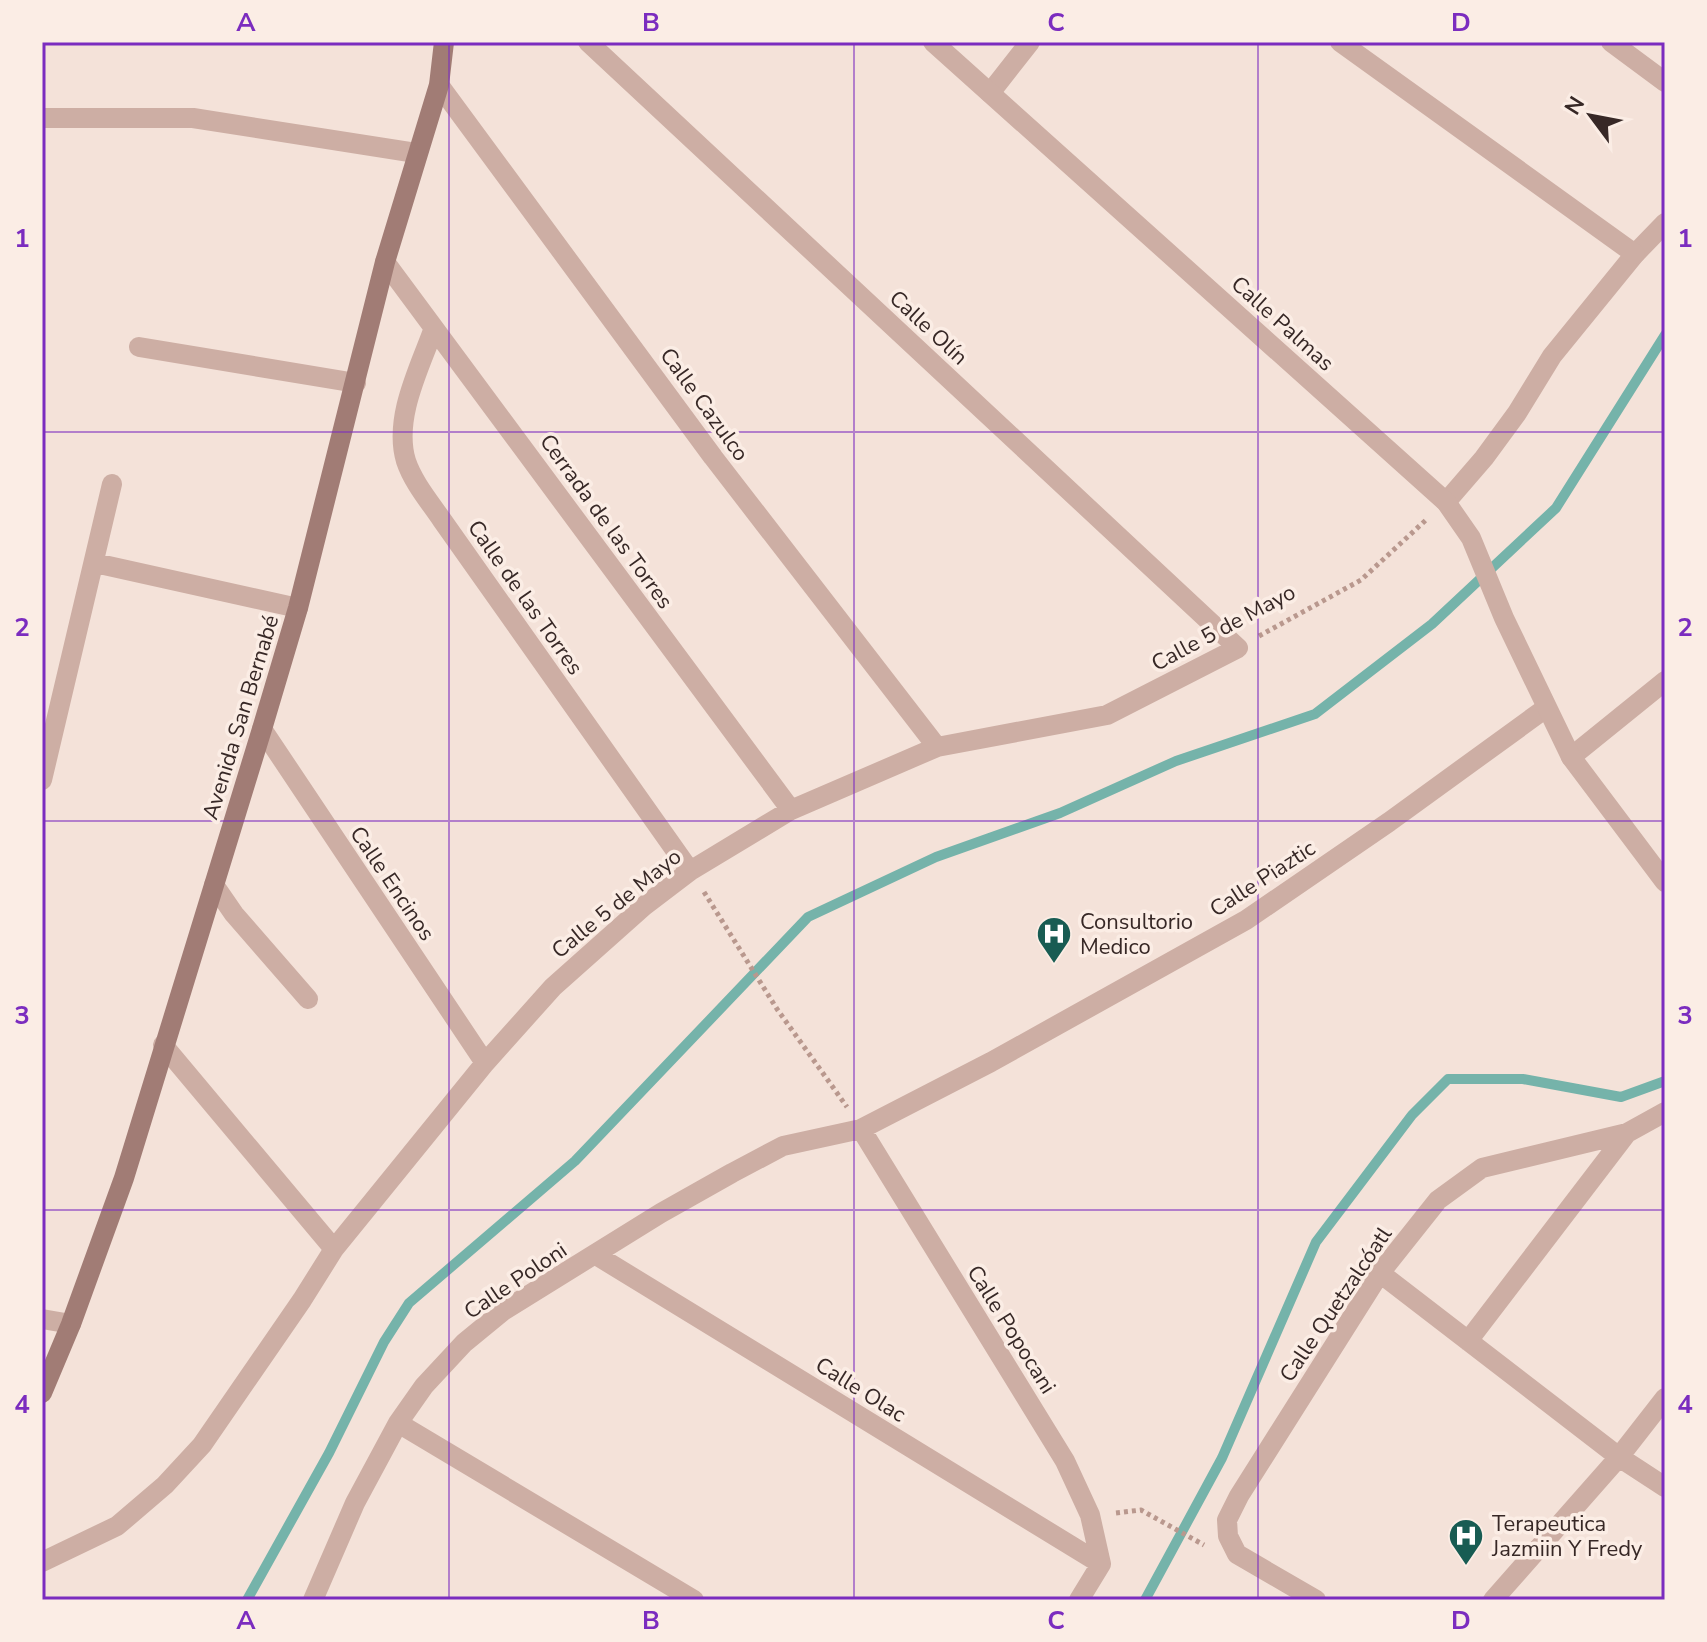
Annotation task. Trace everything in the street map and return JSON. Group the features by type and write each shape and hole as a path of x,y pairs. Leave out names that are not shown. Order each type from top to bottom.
{"main road":[{"name":"Avenida San Bernabé","path":"42,1393 71,1324 124,1178 262,729 298,608 385,262 439,85 444,42"}],"street":[{"name":"Calle Olín","path":"588,42 1238,648"},
{"name":"Calle Palmas","path":"933,42 1446,502 1471,538 1504,618 1571,757 1665,882"},
{"path":"990,93 1030,42"},
{"path":"1340,42 1635,254"},
{"path":"1611,42 1665,82"},
{"name":"Calle Cazulco","path":"439,85 713,457 937,747"},
{"path":"42,118 193,118 416,153"},
{"path":"1446,502 1517,413 1552,356 1635,254 1665,223"},
{"name":"Cerrada de las Torres","path":"385,262 791,810"},
{"name":"Calle de las Torres","path":"434,328 406,408 403,443 419,487 690,871"},
{"path":"139,347 356,383"},
{"path":"42,780 112,484"},
{"path":"95,563 298,608"},
{"name":"Calle 5 de Mayo","path":"42,1562 117,1526 165,1485 209,1435 334,1249 485,1063 553,987 644,906 690,871 791,810 937,747 1107,715 1238,648"},
{"path":"1571,757 1665,681"},
{"name":"Calle Piaztic","path":"861,1129 991,1062 1246,920 1389,822 1546,708"},
{"name":"Calle Encinos","path":"262,729 485,1063"},
{"path":"214,885 234,914 308,999"},
{"path":"163,1045 334,1249"},
{"name":"Calle Quetzalcóatl","path":"1316,1600 1237,1554 1228,1536 1227,1520 1239,1496 1380,1273 1438,1200 1482,1168 1627,1133 1665,1112"},
{"name":"Calle Poloni","path":"313,1600 355,1503 398,1423 424,1386 464,1343 503,1311 661,1213 783,1146 861,1129"},
{"name":"Calle Popocani","path":"861,1129 1065,1461 1090,1515 1101,1564"},
{"path":"1468,1341 1627,1133"},
{"name":"Calle Olac","path":"596,1255 1101,1564"},
{"path":"1380,1273 1619,1457 1665,1487"},
{"path":"42,1319 71,1324"},
{"path":"1493,1600 1619,1457 1665,1398"},
{"path":"398,1423 694,1600"},
{"path":"1079,1600 1101,1564"}],"path":[{"name":"Calle 5 de Mayo","path":"1238,648 1361,580 1409,536"},
{"path":"690,871 777,1009 841,1098"},
{"path":"1103,1515 1141,1510 1211,1549"}],"waterway":[{"path":"247,1600 329,1453 384,1342 409,1303 575,1161 808,917 936,857 1060,813 1176,761 1315,714 1432,624 1556,508 1665,335"},
{"path":"1145,1600 1222,1458 1316,1242 1412,1115 1448,1079 1523,1079 1621,1097 1665,1081"}],"place":[{"name":"Consultorio Medico","path":"1054,965"},
{"name":"Terapeutica Jazmiin Y Fredy","path":"1466,1567"}]}
